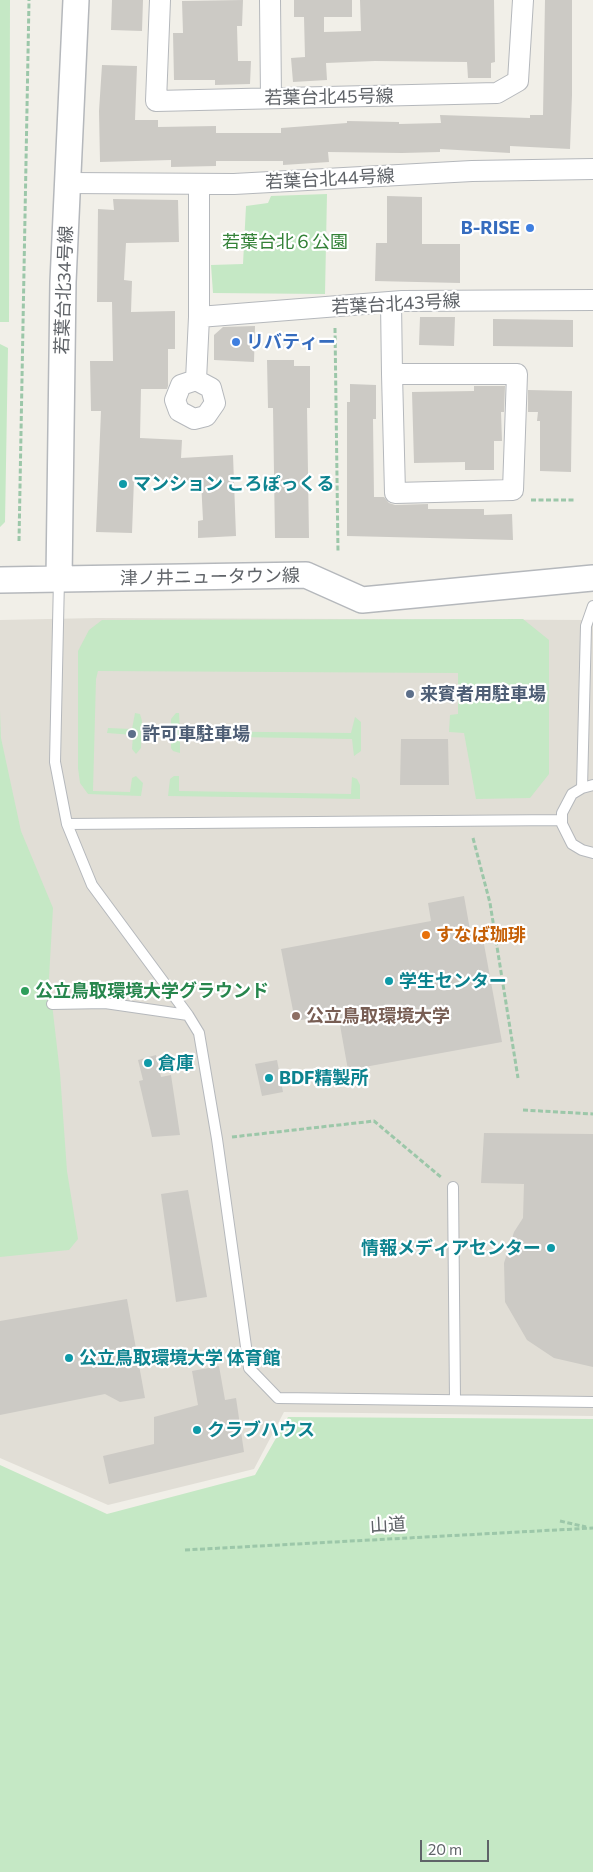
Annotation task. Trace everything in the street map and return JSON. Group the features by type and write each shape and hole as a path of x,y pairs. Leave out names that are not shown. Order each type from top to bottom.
{"street":[{"name":"若葉台北34号線","path":"59,579 62,282 76,0"},
{"name":"若葉台北45号線","path":"160,0 156,101 497,94 518,81 523,0"},
{"path":"270,0 271,98"},
{"name":"若葉台北44号線","path":"68,183 199,184 472,171 593,169"},
{"path":"196,380 199,317 199,184"},
{"name":"若葉台北43号線","path":"199,317 335,308 391,302 593,300"},
{"path":"391,302 392,374 394,493 513,490 517,374 392,374"},
{"name":"津ノ井ニュータウン線","path":"0,580 306,575 362,600 593,578"}],"lane":[{"path":"59,579 55,762 67,824 92,885 188,1015 199,1033 217,1139 248,1368 278,1398 593,1402"},
{"path":"582,788 586,626 593,606"},
{"path":"593,786 582,788 572,794 566,803 562,820 566,835 572,844 582,850 593,853"},
{"path":"67,824 562,820"},
{"path":"52,1004 105,1003 188,1015"},
{"path":"453,1187 455,1400"}],"path":[{"path":"19,541 29,0"},
{"path":"335,308 338,552"},
{"path":"513,490 511,500 576,500"},
{"path":"468,820 490,903 518,1078"},
{"path":"523,1110 593,1114"},
{"path":"217,1139 374,1121 453,1187"},
{"path":"560,1520 593,1529"},
{"name":"山道","path":"185,1550 593,1529"}],"shaded area":[{"name":"公立鳥取環境大学","path":"97,618 593,620 593,1416 284,1412 254,1469 108,1505 0,1458 0,620"}],"green space":[{"path":"0,0 10,0 9,322 0,322"},
{"name":"若葉台北６公園","path":"327,194 325,294 213,293 211,265 243,264 246,206 268,203 271,196"},
{"path":"0,344 8,348 5,522 0,527"},
{"path":"523,619 549,640 549,774 530,798 476,799 464,733 449,732 450,715 458,714 458,673 98,671 96,679 93,791 130,792 132,778 136,776 143,783 141,796 88,794 80,783 78,768 78,651 89,630 102,620"},
{"name":"公立鳥取環境大学グラウンド","path":"0,711 1,738 21,831 53,908 49,978 60,1073 67,1171 78,1239 69,1250 0,1257"},
{"path":"135,713 140,714 142,721 141,748 136,754 132,749 133,735 107,733 108,728 132,729"},
{"path":"176,713 179,713 180,731 351,733 355,717 361,722 361,751 354,756 352,739 180,736 180,753 173,751 171,748 171,719"},
{"path":"174,776 179,776 179,791 351,794 352,777 357,779 360,785 360,799 168,796 170,779"},
{"path":"288,1417 593,1419 593,1872 0,1872 0,1465 107,1514 255,1475"}],"building":[{"path":"112,0 143,0 142,31 111,30"},
{"path":"243,0 242,26 237,26 238,61 251,61 250,84 215,85 215,80 174,80 173,33 183,33 182,1"},
{"path":"294,0 352,0 352,17 324,17 324,32 361,31 360,0 494,0 495,62 491,63 491,78 468,78 467,62 375,61 326,63 327,80 293,82 291,58 305,57 304,17 294,17"},
{"path":"545,0 572,0 570,149 510,146 510,153 440,149 440,152 328,152 329,162 283,165 283,161 216,161 216,166 171,167 171,160 100,162 99,111 102,65 137,66 135,120 158,120 158,127 216,126 216,133 281,133 281,128 347,123 347,121 399,122 399,124 441,123 440,115 530,118 530,115 543,115"},
{"path":"387,196 422,197 422,244 460,244 460,283 375,281 376,243 387,243"},
{"path":"113,199 178,200 179,242 126,243 124,280 132,281 131,312 175,311 175,349 168,349 168,386 167,389 141,389 140,438 182,440 181,458 233,455 236,536 198,538 198,521 203,520 201,481 134,479 132,533 96,532 101,411 91,411 90,361 113,361 112,302 97,302 98,209 114,210"},
{"path":"420,317 455,317 454,346 419,345"},
{"path":"493,319 573,320 573,347 493,346"},
{"path":"255,326 254,362 214,360 214,335 223,327"},
{"path":"267,360 294,360 294,366 310,366 310,408 307,408 309,538 275,538 273,408 268,408"},
{"path":"350,384 376,385 376,419 373,419 374,497 384,497 389,503 395,505 428,504 428,509 484,509 484,515 512,514 513,540 347,536 347,402 350,402"},
{"path":"474,386 505,386 504,412 501,412 502,441 494,441 494,470 465,470 465,462 414,463 412,392 474,391"},
{"path":"528,390 572,391 571,472 540,471 540,421 537,421 538,412 528,412"},
{"path":"401,739 448,739 449,785 400,785"},
{"name":"学生センター","path":"464,896 470,930 481,928 502,1042 348,1070 338,1014 295,1021 281,949 431,921 428,903"},
{"path":"156,1055 161,1077 171,1075 180,1135 152,1137 139,1081 143,1080 138,1060"},
{"name":"BDF精製所","path":"277,1060 283,1092 262,1096 255,1064"},
{"name":"情報メディアセンター","path":"484,1133 593,1134 593,1367 554,1358 527,1340 505,1302 504,1263 514,1232 523,1218 524,1184 481,1183"},
{"path":"188,1190 207,1297 176,1302 161,1194"},
{"name":"公立鳥取環境大学 体育館","path":"127,1299 145,1398 120,1402 105,1394 0,1415 0,1321"},
{"name":"クラブハウス","path":"219,1366 225,1400 236,1398 244,1452 109,1484 103,1456 154,1444 154,1417 198,1405 192,1371"}],"place":[{"name":"B-RISE","path":"530,228"},
{"name":"リバティー","path":"236,342"},
{"name":"マンション ころぽっくる","path":"123,484"},
{"name":"来賓者用駐車場","path":"410,694"},
{"name":"許可車駐車場","path":"132,734"},
{"name":"すなば珈琲","path":"426,935"},
{"name":"学生センター","path":"389,981"},
{"name":"公立鳥取環境大学グラウンド","path":"25,991"},
{"name":"公立鳥取環境大学","path":"296,1016"},
{"name":"倉庫","path":"148,1063"},
{"name":"BDF精製所","path":"269,1078"},
{"name":"情報メディアセンター","path":"551,1248"},
{"name":"公立鳥取環境大学 体育館","path":"69,1358"},
{"name":"クラブハウス","path":"197,1430"}]}
